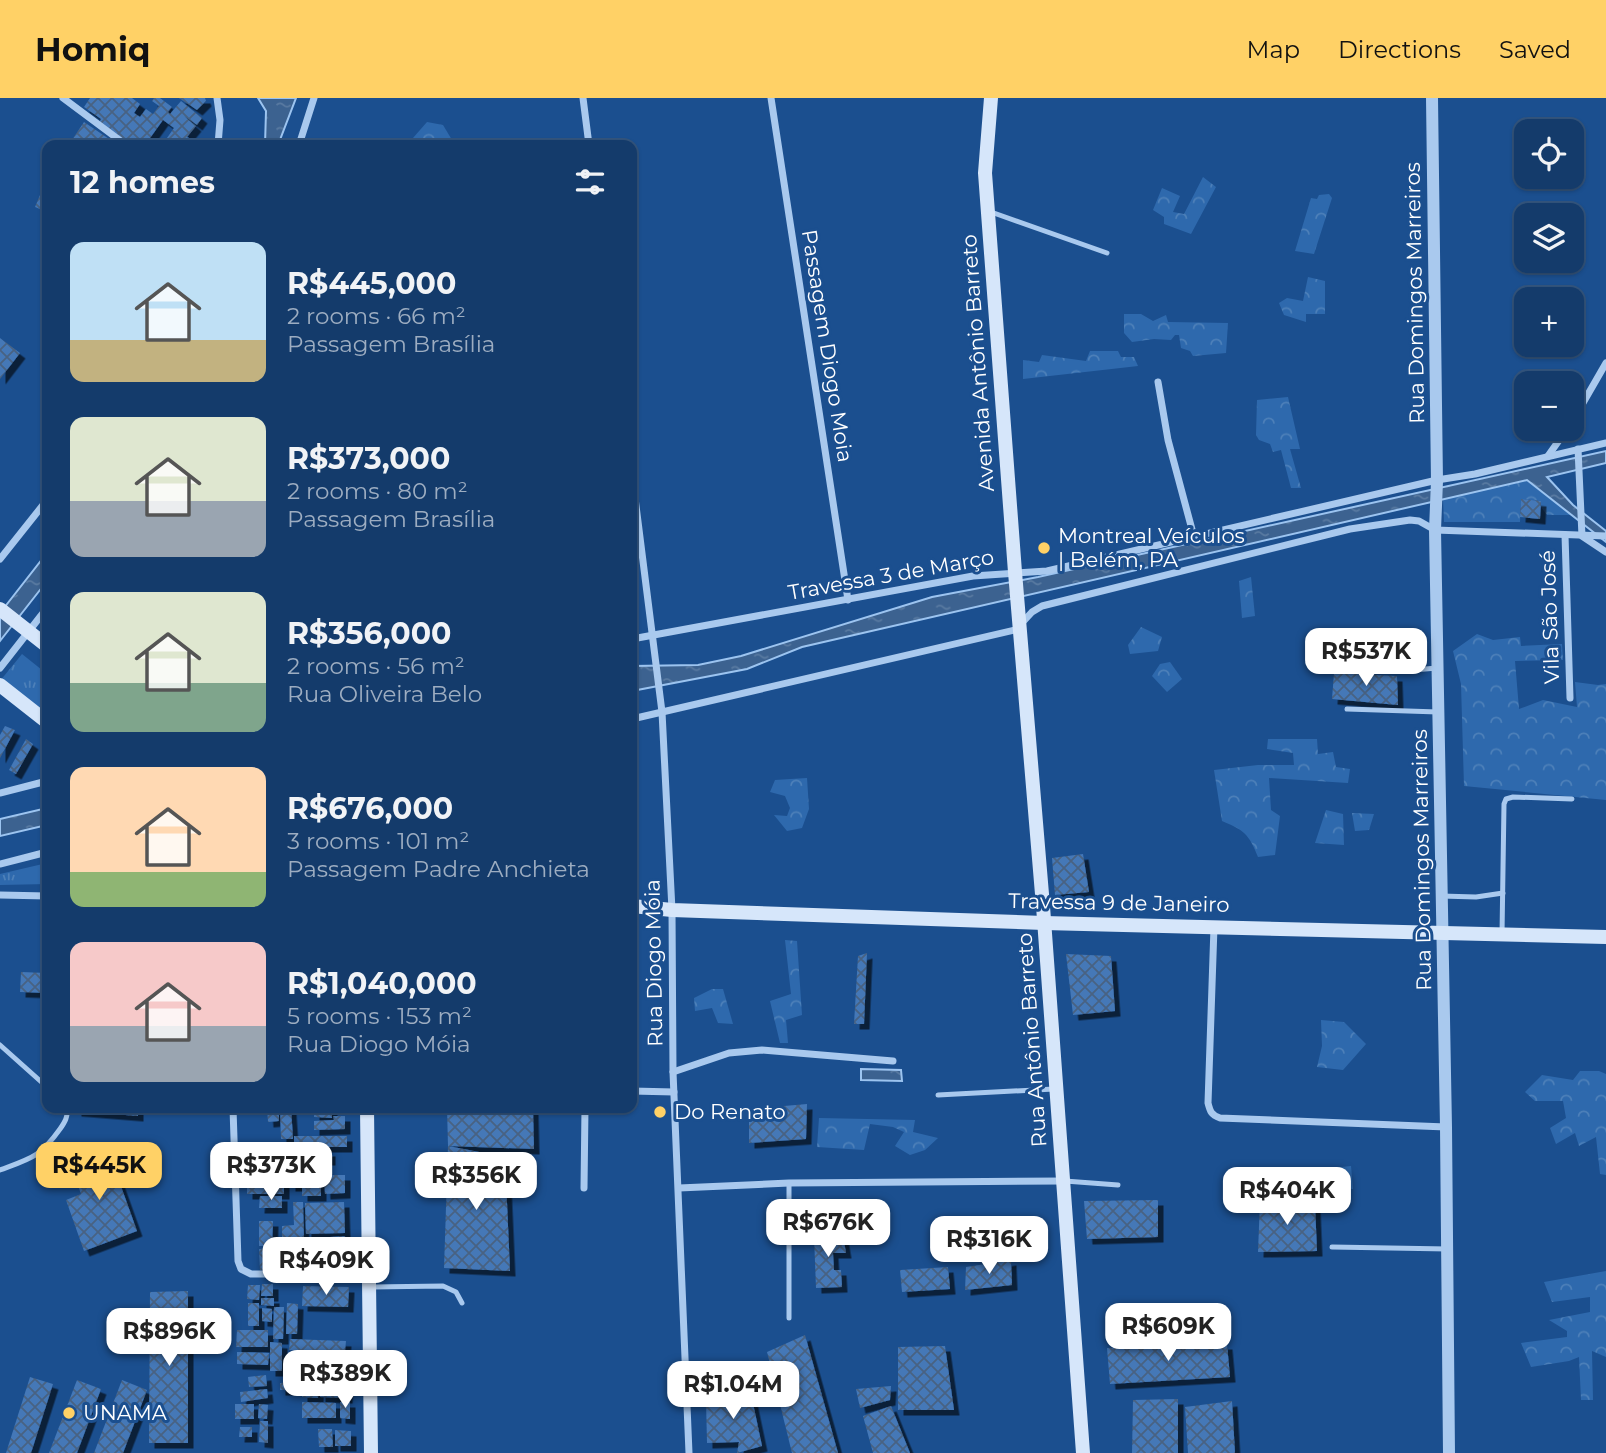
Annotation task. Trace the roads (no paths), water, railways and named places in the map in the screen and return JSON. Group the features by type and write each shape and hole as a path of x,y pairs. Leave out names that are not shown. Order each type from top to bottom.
{"main road":[{"name":"Avenida Antônio Barreto","path":"991,98 985,173 1020,627"},
{"path":"0,609 42,642"},
{"name":"Rua Antônio Barreto","path":"1020,627 1083,1453"},
{"path":"0,685 42,718"},
{"name":"Travessa 9 de Janeiro","path":"637,906 1044,923 1606,937"},
{"path":"367,1113 371,1453"}],"street":[{"path":"63,98 119,140"},
{"path":"217,98 220,120 218,140"},
{"path":"301,140 314,98"},
{"path":"583,98 588,140"},
{"name":"Passagem Diogo Moia","path":"771,98 848,600"},
{"name":"Rua Domingos Marreiros","path":"1432,98 1437,481 1435,526 1449,1453"},
{"path":"1584,401 1606,363"},
{"path":"1158,382 1168,440 1194,537"},
{"path":"1548,457 1559,441"},
{"name":"Travessa 3 de Março","path":"637,638 973,576 1047,571 1437,481 1578,452 1606,443"},
{"path":"1578,452 1582,536"},
{"path":"0,559 42,506"},
{"path":"637,717 662,708 1020,627 1032,612 1042,606 1350,529 1409,520 1435,526 1606,536"},
{"name":"Rua Diogo Móia","path":"637,534 662,708 672,910 673,1072 689,1453"},
{"name":"Vila São José","path":"1565,535 1570,698"},
{"path":"1582,536 1606,552"},
{"path":"0,668 23,627 42,612"},
{"path":"0,793 42,781"},
{"path":"0,864 42,853"},
{"path":"0,895 42,896"},
{"path":"1214,927 1209,1103 1214,1116 1446,1127"},
{"path":"673,1072 729,1053 752,1050 893,1061"},
{"path":"637,1091 674,1093"},
{"path":"233,1113 238,1261 241,1269 251,1274 368,1281"},
{"path":"584,1188 585,1113"},
{"path":"679,1188 789,1183 1064,1181"}],"lane":[{"path":"988,212 1007,216 1107,253"},
{"path":"1330,667 1402,671 1437,668"},
{"path":"1347,709 1438,712"},
{"path":"1502,934 1506,799 1572,799"},
{"path":"1441,896 1476,897 1503,894"},
{"path":"0,1045 42,1083"},
{"path":"938,1095 1057,1089"},
{"path":"0,1170 46,1149 65,1122 66,1113"},
{"path":"1064,1181 1118,1185"},
{"path":"789,1183 789,1318"},
{"path":"1332,1247 1448,1249"},
{"path":"368,1281 443,1286 457,1292 462,1303"}],"water":[{"path":"258,98 296,98 280,140 265,140 266,111"},
{"path":"1606,451 1606,463 1547,477 1573,505 1606,531 1606,542 1527,480 802,647 747,669 637,690 637,666 698,665 741,656 932,597 1038,577"},
{"path":"42,559 42,587 0,641 0,613"},
{"path":"42,809 42,826 0,836 0,819"},
{"path":"861,1069 901,1070 902,1081 861,1080"}],"place":[{"name":"Montreal Veículos | Belém, PA","path":"1044,548"},
{"name":"Do Renato","path":"660,1112"},
{"name":"UNAMA","path":"69,1413"}]}
